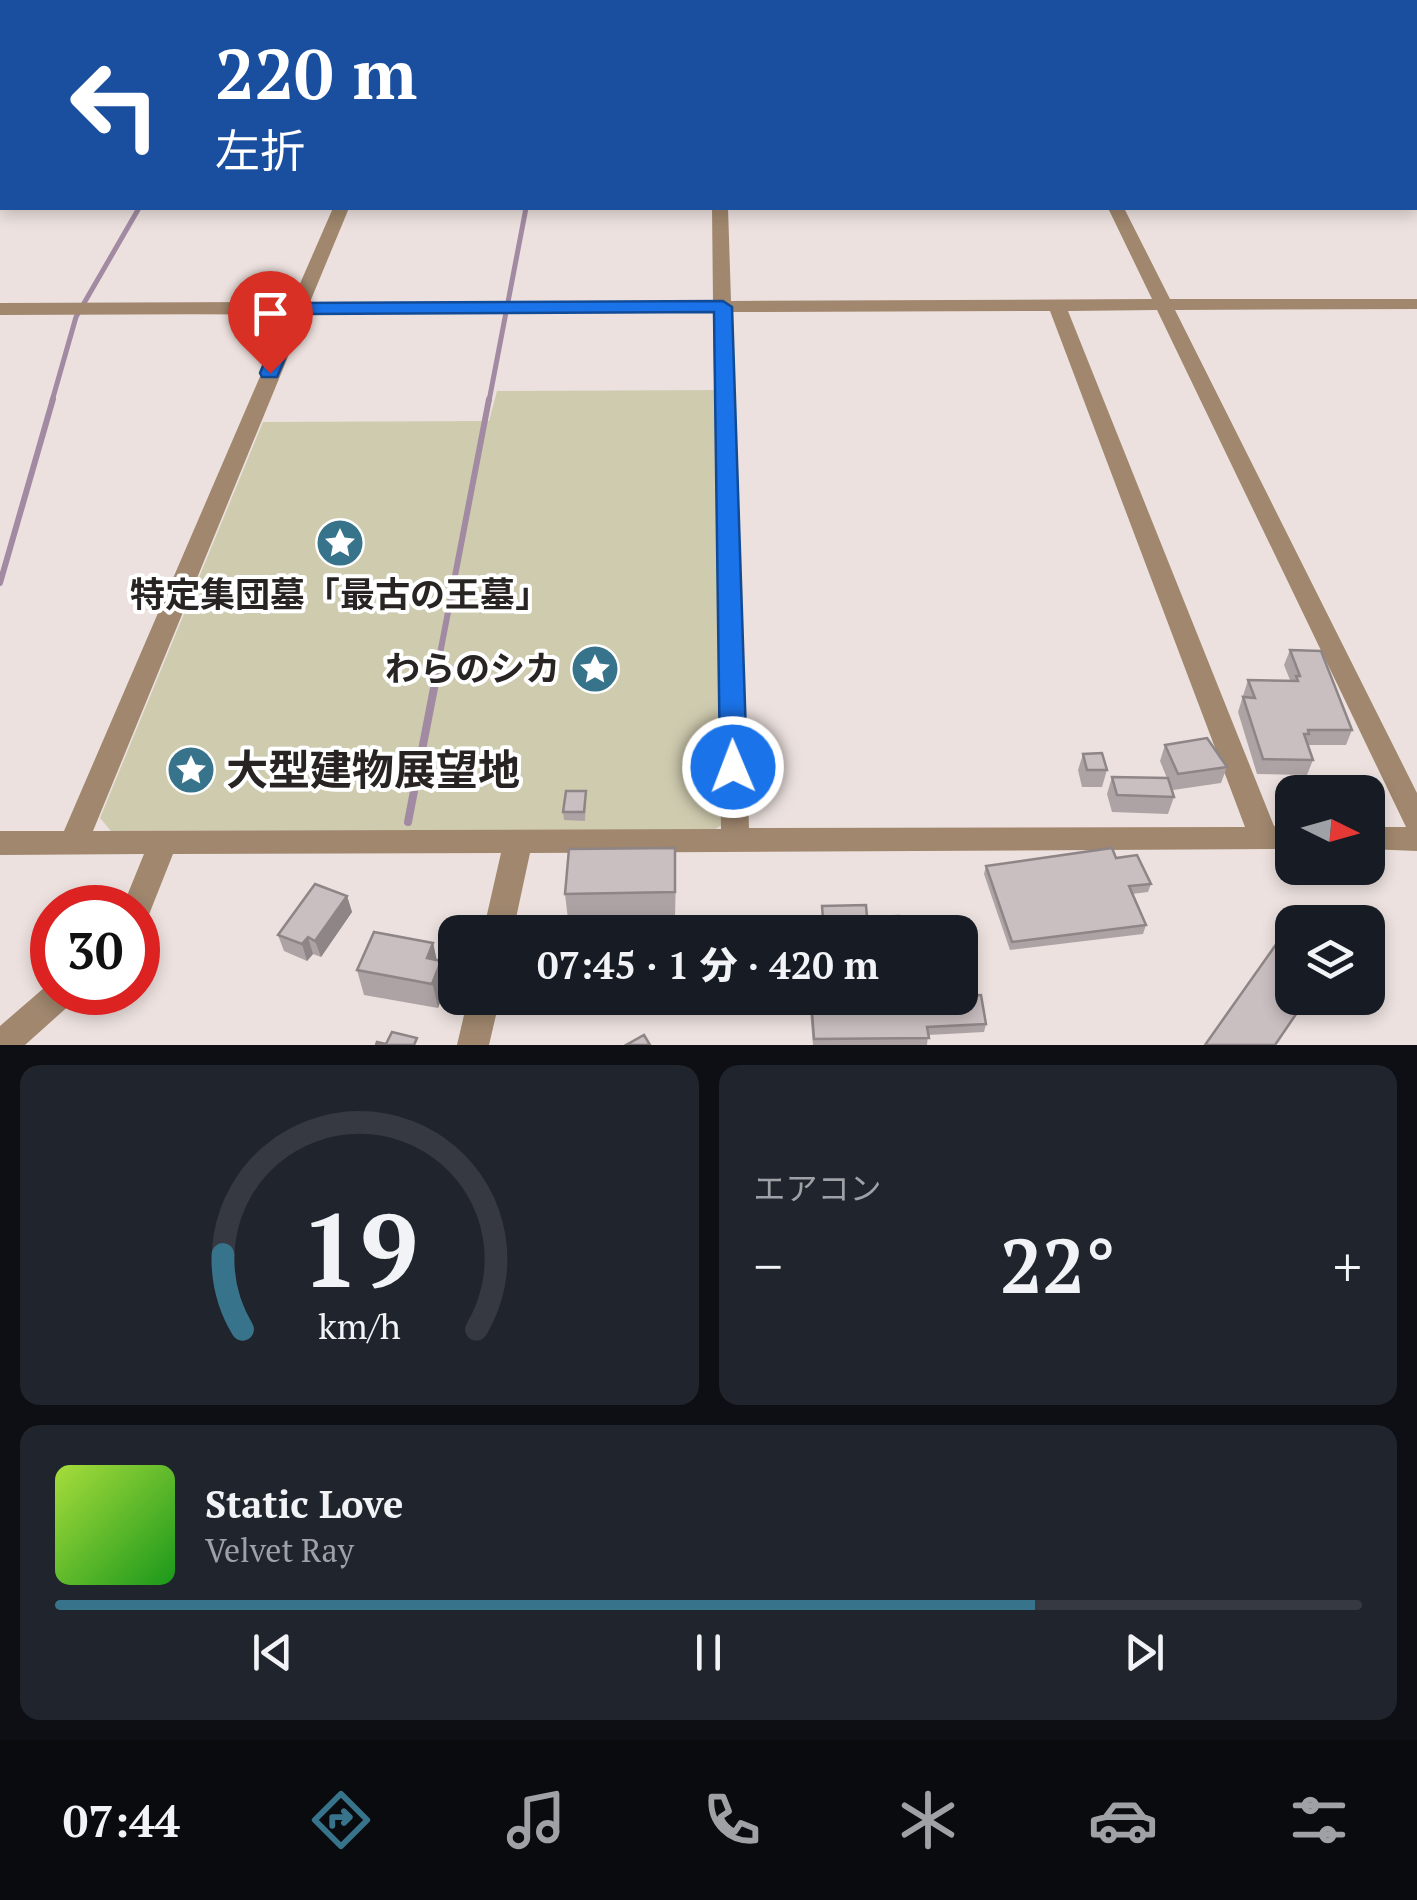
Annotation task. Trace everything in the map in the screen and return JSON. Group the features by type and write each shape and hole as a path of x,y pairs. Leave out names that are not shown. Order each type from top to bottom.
{"street":[{"path":"74,842 340,210"},
{"path":"720,210 735,840"},
{"path":"1117,210 1417,821"},
{"path":"0,309 1417,304"},
{"path":"1057,306 1275,831"},
{"path":"0,843 1275,838"},
{"path":"1385,838 1417,839"},
{"path":"502,915 518,841"},
{"path":"146,885 164,842"},
{"path":"2,1045 36,1015"},
{"path":"474,1045 480,1015"}],"shaded area":[{"path":"717,390 726,822 714,830 111,831 100,818 263,422 489,421 497,391"}],"building":[{"path":"1290,650 1321,651 1352,730 1308,730 1309,734 1304,734 1313,760 1263,759 1243,697 1255,698 1248,680 1298,681 1296,676 1300,676"},
{"path":"1207,738 1227,767 1178,774 1165,745"},
{"path":"1102,753 1107,770 1087,770 1083,754"},
{"path":"1112,777 1168,778 1174,797 1117,795"},
{"path":"566,791 586,791 584,812 563,812"},
{"path":"675,848 675,892 565,894 569,849"},
{"path":"1112,848 1116,858 1137,855 1151,884 1129,886 1146,925 1012,942 986,866"},
{"path":"315,884 347,896 315,941 308,937 302,944 278,935"},
{"path":"866,905 867,915 823,915 822,906"},
{"path":"374,932 433,943 427,958 438,960 432,984 357,970"},
{"path":"1275,946 1275,1015 1295,1015 1275,1045 1205,1045"},
{"path":"981,995 986,1024 927,1027 929,1038 814,1039 812,1015 978,1015"},
{"path":"392,1032 417,1038 414,1045 376,1045 386,1044"},
{"path":"644,1035 650,1045 626,1045"}],"waterway":[{"path":"52,401 76,317 138,210"},
{"path":"489,401 526,210"},
{"path":"0,583 53,399"},
{"path":"434,685 489,399"},
{"path":"408,822 435,683"}],"place":[{"name":"特定集団墓「最古の王墓」","path":"340,543"},
{"name":"わらのシカ","path":"595,669"},
{"name":"大型建物展望地","path":"191,770"}],"route":[{"path":"270,373 296,308 723,307 733,767"}]}
